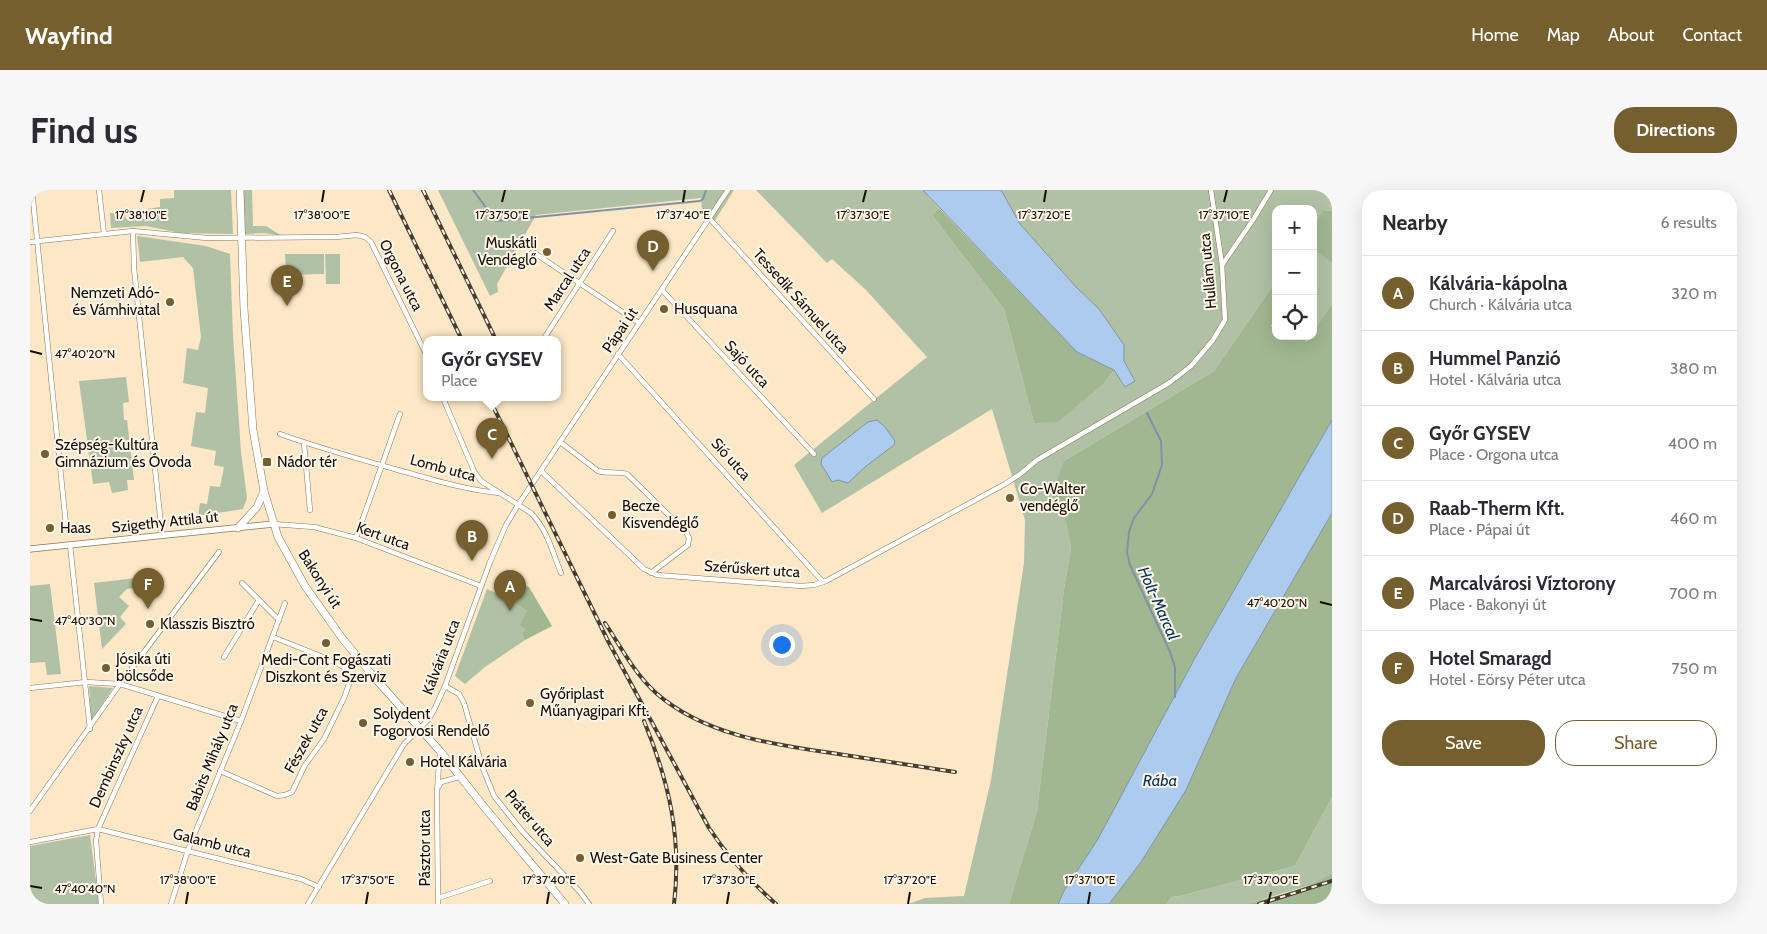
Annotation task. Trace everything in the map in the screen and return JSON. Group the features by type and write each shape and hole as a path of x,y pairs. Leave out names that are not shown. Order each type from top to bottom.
{"main road":[{"name":"Bakonyi út","path":"240,190 244,309 253,430 264,491 273,524 293,566 318,605 372,676 440,751 459,777 565,904"},
{"path":"238,528 257,507 264,491"}],"street":[{"path":"32,190 66,525"},
{"path":"99,190 104,234"},
{"name":"Pápai út","path":"531,484 728,190"},
{"name":"Hullám utca","path":"1211,190 1222,265 1225,320"},
{"path":"1222,265 1271,190"},
{"name":"Tessedik Sámuel utca","path":"710,219 874,399"},
{"path":"30,242 134,231 207,238 242,237"},
{"path":"134,231 134,268 162,535"},
{"name":"Marcal utca","path":"544,336 613,231"},
{"name":"Orgona utca","path":"242,237 336,237 357,235 365,237 371,242 383,264 423,348"},
{"path":"518,264 534,252 639,322"},
{"name":"Sajó utca","path":"662,290 814,454"},
{"name":"Szérűskert utca","path":"651,573 802,586 824,582 1005,484 1037,460 1183,373 1214,340 1225,320"},
{"name":"Sió utca","path":"618,354 824,582"},
{"path":"444,401 474,471 481,481 499,493"},
{"path":"356,538 400,414"},
{"name":"Lomb utca","path":"280,434 304,443 382,465 481,491 499,493 538,520 544,529 561,573"},
{"path":"541,471 644,569 651,573 688,545 689,538 686,532 627,474 598,471 560,442"},
{"path":"304,443 310,510"},
{"name":"Kálvária utca","path":"308,904 404,744 434,710 445,686 481,586 506,525 531,484"},
{"name":"Szigethy Attila út","path":"30,549 273,524"},
{"name":"Kert utca","path":"273,524 314,527 356,538 481,586"},
{"path":"70,545 90,729"},
{"path":"30,811 90,729 120,684 219,552"},
{"path":"242,583 279,620"},
{"path":"224,657 259,600"},
{"name":"Babits Mihály utca","path":"171,904 188,850 241,721 285,603"},
{"name":"Fészek utca","path":"220,771 277,796 285,796 292,792 305,765 324,739 349,684 349,675 344,667 273,637"},
{"path":"30,688 86,682 120,684 241,721"},
{"name":"Práter utca","path":"445,686 459,694 464,703 482,766 494,796 522,831 580,892 588,904"},
{"name":"Dembinszky utca","path":"98,829 158,696"},
{"name":"Pásztor utca","path":"438,904 437,792 440,751"},
{"name":"Pásztor utca","path":"437,792 441,782 459,777"},
{"path":"30,842 98,829 96,841 101,904"},
{"name":"Galamb utca","path":"98,829 301,878 319,887"},
{"path":"438,898 490,881"}],"green space":[{"path":"174,190 231,190 233,234 180,233 146,226 111,228 110,213 124,212 126,219 146,219 146,209 160,207 160,199 174,198"},
{"path":"241,190 252,190 253,226 266,226 282,236 265,233 243,234"},
{"path":"438,190 734,190 714,222 702,211 701,198 536,215 497,284 498,292 490,296"},
{"path":"756,190 923,190 939,208 932,215 1004,309 1034,423 1105,382 1114,370 1125,387 1135,381 1124,361 1124,345 1099,309 1076,287 1020,224 1001,190 1332,190 1332,211 1323,210 1317,219 1317,205 1272,205 1272,287 1214,371 1064,461 1065,516 1071,548 1064,589 1037,811 1009,904 908,904 925,898 964,896 991,780 1024,563 1025,520 992,409 822,513 794,465 927,357 866,290 832,259 827,263"},
{"path":"939,208 1077,352 1114,370 1105,382 1058,422 1034,423 1004,309 932,215"},
{"path":"1323,210 1332,211 1332,263 1317,251 1317,219"},
{"path":"137,236 206,246 230,254 233,336 241,452 247,498 243,509 198,516 200,503 207,504 210,486 220,487 224,467 214,465 216,451 191,446 196,412 205,413 208,388 183,383 187,348 198,350 201,337 193,268 183,257 140,262"},
{"path":"1317,250 1332,263 1332,304 1317,325"},
{"path":"285,254 324,254 324,274 286,275"},
{"path":"325,254 340,254 340,284 326,284"},
{"path":"1272,287 1272,340 1317,340 1317,325 1332,304 1332,420 1195,658 1098,839 1064,891 1058,904 1009,904 1037,811 1064,589 1071,548 1065,517 1060,518 1052,495 1064,461 1214,371"},
{"path":"126,377 129,402 123,403 124,420 127,420 134,480 127,480 128,490 112,493 109,482 93,484 79,381"},
{"path":"1332,513 1332,797 1295,866 1171,897 1167,904 1109,904 1141,862 1186,790 1236,678"},
{"path":"153,576 155,584 127,589 119,597 129,606 120,617 126,624 102,649 94,583"},
{"path":"516,583 529,587 552,626 525,640 522,634 525,629 520,625 527,611 507,598"},
{"path":"50,584 61,674 47,675 45,662 30,663 30,586"},
{"path":"487,589 507,598 527,611 525,629 522,634 525,640 485,667 465,684 455,676"},
{"path":"89,686 113,688 91,721"},
{"path":"1332,797 1332,873 1322,880 1247,904 1167,904 1171,897 1295,866"},
{"path":"90,835 99,904 30,904 30,846"},
{"path":"1332,873 1332,904 1247,904 1302,888"}],"water":[{"path":"923,190 1001,190 1020,224 1076,287 1099,309 1124,345 1124,361 1135,381 1125,387 1114,370 1077,352"},
{"path":"877,420 885,427 895,441 894,445 865,467 848,483 838,480 832,482 821,464 822,458 868,422"},
{"name":"Rába","path":"1332,420 1332,513 1236,678 1186,790 1141,862 1109,904 1058,904 1064,891 1098,839 1195,658"}],"waterway":[{"path":"473,190 496,221 700,201 703,199 706,190"},
{"name":"Holt-Marcal","path":"1147,413 1161,441 1162,465 1152,494 1134,518 1129,532 1127,552 1130,565 1175,667 1175,697"}],"railway":[{"path":"389,190 460,336"},
{"path":"423,190 494,336"},
{"path":"490,401 608,641 709,828 740,868 776,904"},
{"path":"605,623 628,660 656,693 675,708 719,729 790,747 955,772"},
{"path":"644,721 667,788 675,833 676,879 674,904"},
{"path":"1259,904 1332,881"},
{"path":"1326,904 1332,902"}],"place":[{"name":"Muskátli Vendéglő","path":"547,252"},
{"name":"Raab-Therm Kft.","path":"653,271"},
{"name":"Nemzeti Adó- és Vámhivatal","path":"170,302"},
{"name":"Marcalvárosi Víztorony","path":"287,306"},
{"name":"Husquana","path":"664,309"},
{"name":"Szépség-Kultúra Gimnázium és Óvoda","path":"45,454"},
{"name":"Győr GYSEV","path":"492,459"},
{"name":"Nádor tér","path":"267,462"},
{"name":"Co-Walter vendéglő","path":"1010,498"},
{"name":"Becze Kisvendéglő","path":"612,515"},
{"name":"Haas","path":"50,528"},
{"name":"Hummel Panzió","path":"472,561"},
{"name":"Hotel Smaragd","path":"148,609"},
{"name":"Kálvária-kápolna","path":"510,611"},
{"name":"Klasszis Bisztró","path":"150,624"},
{"name":"Medi-Cont Fogászati Diszkont és Szerviz","path":"326,643"},
{"name":"Jósika úti bölcsőde","path":"106,668"},
{"name":"Győriplast Műanyagipari Kft.","path":"530,703"},
{"name":"Solydent Fogorvosi Rendelő","path":"363,723"},
{"name":"Hotel Kálvária","path":"410,762"},
{"name":"West-Gate Business Center","path":"580,858"}]}
